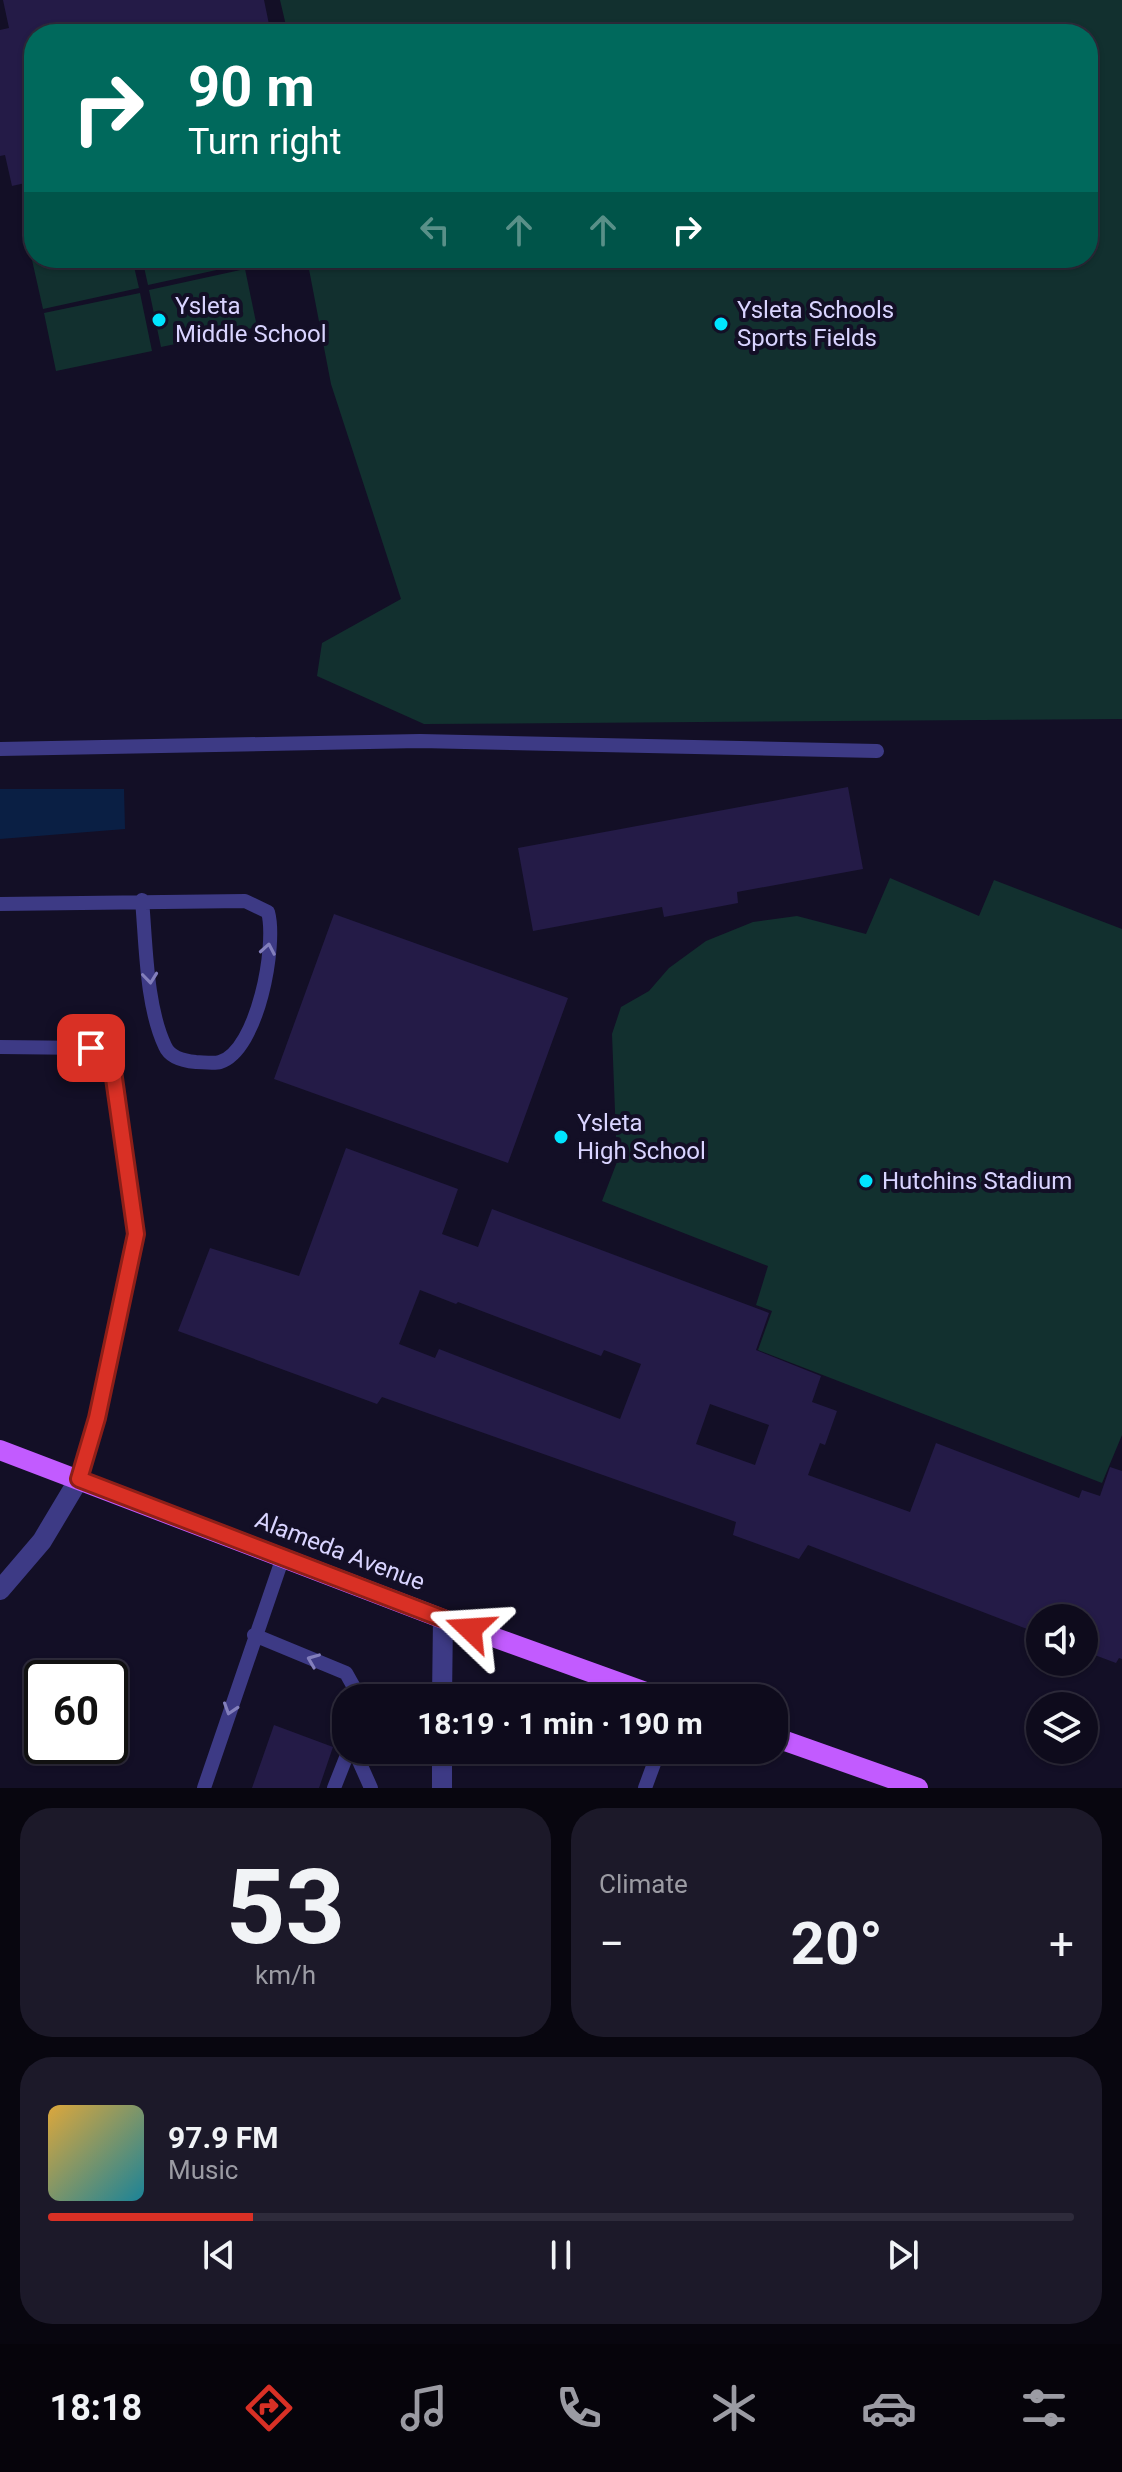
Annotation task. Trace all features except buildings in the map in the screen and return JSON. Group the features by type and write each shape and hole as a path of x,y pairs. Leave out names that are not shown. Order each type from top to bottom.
{"main road":[{"name":"Alameda Avenue","path":"0,1450 443,1619 623,1684"},
{"path":"788,1742 918,1788"}],"street":[{"path":"2,1585 42,1541 79,1479"},
{"path":"442,1684 443,1619"},
{"path":"442,1764 442,1788"}],"lane":[{"path":"0,749 420,741 877,751"},
{"path":"0,904 142,900 245,901 268,912 272,928 257,1018 243,1045 220,1062 182,1061 166,1049 153,1005 142,900"},
{"path":"0,1047 91,1048 107,1056 113,1071 136,1234 97,1418 79,1479"},
{"path":"204,1788 283,1557"},
{"path":"254,1635 346,1673 352,1684"},
{"path":"334,1788 345,1764"},
{"path":"359,1764 371,1788"},
{"path":"645,1788 654,1764"}],"green space":[{"name":"Ysleta Schools Sports Fields","path":"280,0 1122,0 1122,719 424,724 317,676 322,643 401,599 331,384 309,268 1098,268 1098,24 286,24"},
{"path":"34,268 134,268 139,288 43,309"},
{"path":"144,268 226,268 148,285"},
{"path":"245,269 257,327 161,347 149,290"},
{"path":"140,293 152,351 56,371 44,313"},
{"name":"Hutchins Stadium","path":"890,878 979,916 994,880 1122,929 1122,1435 1102,1483 758,1350 772,1311 756,1305 768,1266 602,1201 617,1162 612,1034 621,1007 649,991 669,968 706,941 753,922 797,916 866,934"}],"water":[{"path":"0,789 124,789 125,829 0,839"}],"place":[{"name":"Ysleta Middle School","path":"159,320"},
{"name":"Ysleta Schools Sports Fields","path":"721,324"},
{"name":"Ysleta High School","path":"561,1137"},
{"name":"Hutchins Stadium","path":"866,1181"}],"route":[{"path":"91,1048 107,1056 113,1071 136,1234 97,1418 79,1479 470,1629"}]}
